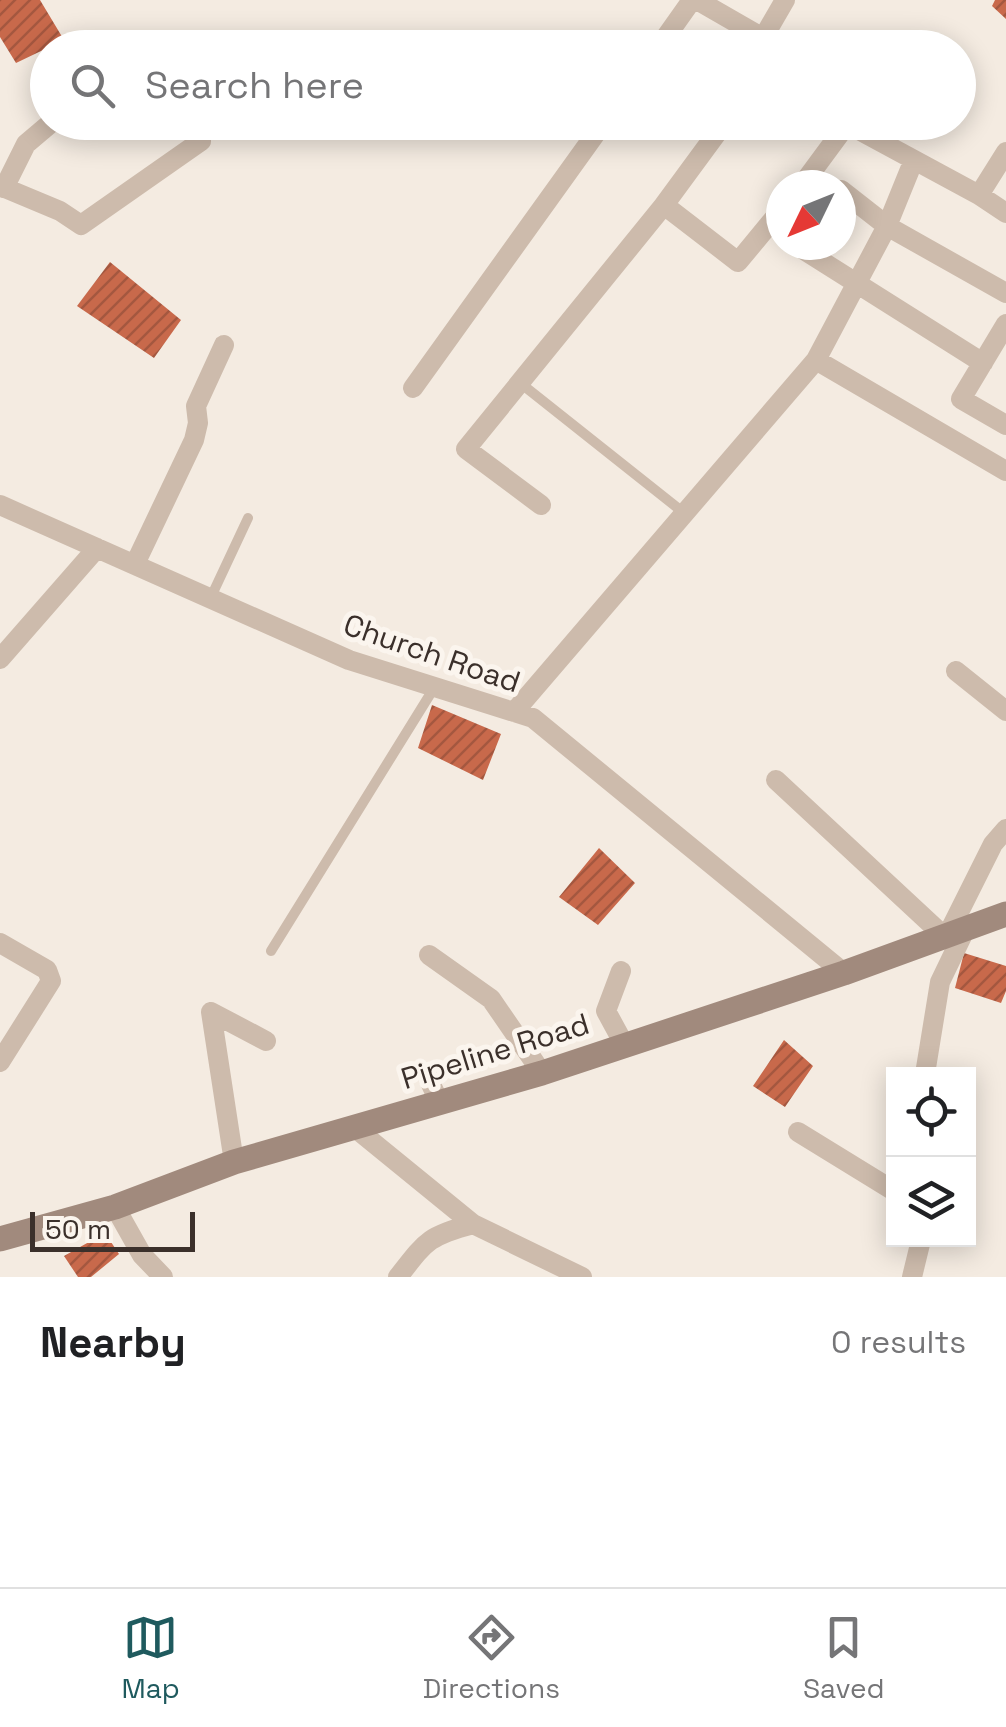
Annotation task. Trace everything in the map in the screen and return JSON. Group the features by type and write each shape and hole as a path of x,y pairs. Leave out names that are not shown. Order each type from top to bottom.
{"street":[{"path":"672,30 694,0 742,30"},
{"path":"770,30 785,0"},
{"path":"31,140 2,187 81,225 201,140"},
{"path":"413,388 591,140"},
{"path":"541,506 466,448 664,204 711,140"},
{"path":"813,170 834,140"},
{"path":"874,140 1006,213"},
{"path":"979,195 1006,152"},
{"path":"514,712 816,360 887,226 913,162"},
{"path":"856,202 887,226 1006,293"},
{"path":"664,204 738,262 766,234"},
{"path":"820,260 983,363"},
{"path":"1006,324 961,400 1006,426"},
{"path":"135,564 194,440 196,406 224,344"},
{"path":"816,360 1006,470"},
{"name":"Church Road","path":"0,506 349,660 533,718 844,973"},
{"path":"0,659 97,548"},
{"path":"956,670 1006,711"},
{"path":"776,780 955,934"},
{"path":"926,1067 940,982 955,934 993,844 1006,829"},
{"name":"Pipeline Road","path":"0,1239 114,1207 234,1162 542,1073 844,973 1006,914"},
{"path":"0,943 47,970 51,981 0,1062"},
{"path":"429,955 491,999 542,1073"},
{"path":"621,971 606,1011 625,1046"},
{"path":"234,1162 210,1012 266,1041"},
{"path":"426,1073 440,1102"},
{"path":"354,1126 473,1224 582,1277"},
{"path":"798,1132 886,1186"},
{"path":"114,1207 142,1255 162,1277"},
{"path":"398,1277 420,1248 439,1233 473,1224"},
{"path":"912,1277 919,1247"}],"lane":[{"path":"519,382 684,514"},
{"path":"210,596 248,518"},
{"path":"271,951 434,687"}],"building":[{"path":"0,0 40,0 58,30 30,30 30,56 16,63 0,37"},
{"path":"995,0 1006,0 1006,19 992,6"},
{"path":"110,262 181,320 154,358 77,306"},
{"path":"432,705 501,734 483,780 418,748"},
{"path":"599,848 635,883 598,925 559,897"},
{"path":"964,953 1006,966 1006,991 1001,1003 955,988"},
{"path":"784,1040 813,1066 785,1107 753,1086"},
{"path":"105,1233 119,1254 91,1277 78,1277 64,1256"}]}
